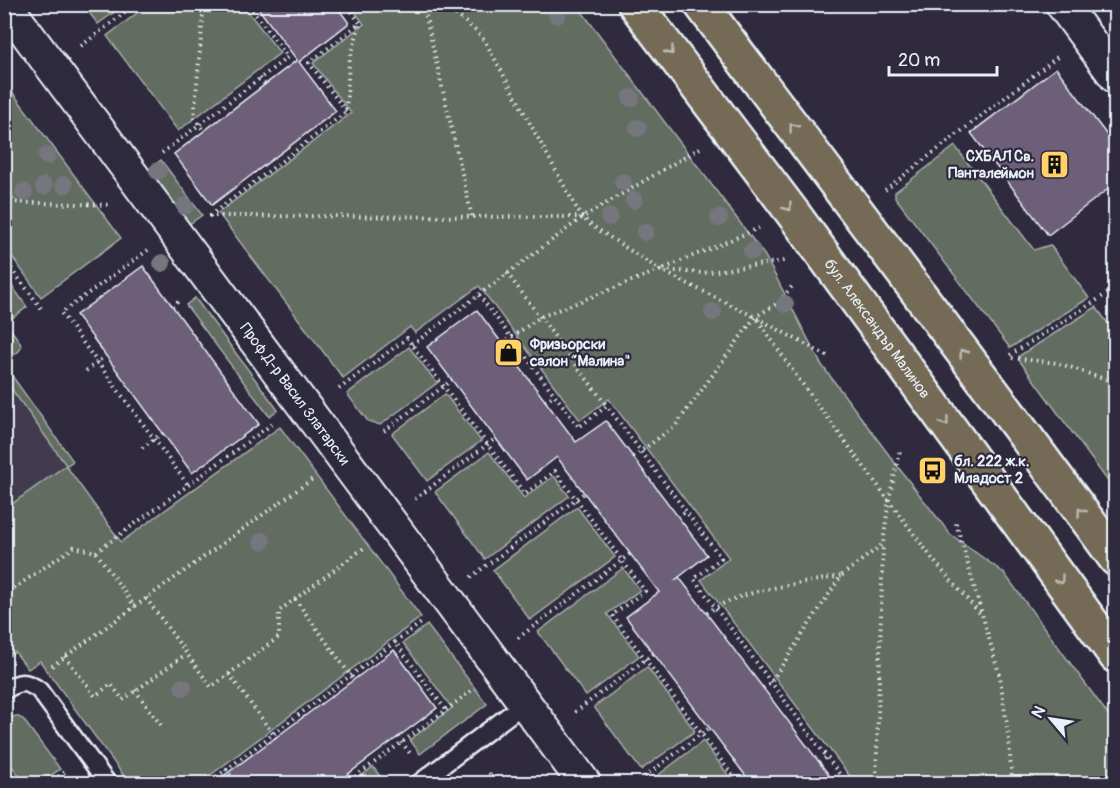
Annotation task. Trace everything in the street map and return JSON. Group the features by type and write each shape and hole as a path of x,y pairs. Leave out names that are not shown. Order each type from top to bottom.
{"main road":[{"name":"бул. Александър Малинов","path":"635,4 795,216 1116,656"},
{"path":"701,4 1004,406 1116,559"}],"street":[{"path":"1062,4 1116,77"},
{"name":"Проф.Д-р Васил Златарски","path":"5,5 585,783"}],"lane":[{"path":"4,691 15,684 28,683 39,690 108,783"},
{"path":"418,783 525,703"}],"path":[{"path":"81,46 136,4"},
{"path":"204,4 195,118 204,131"},
{"path":"162,153 288,57 248,4"},
{"path":"346,4 360,23"},
{"path":"423,4 472,217"},
{"path":"441,4 472,28 486,43 573,201 588,223 660,270 830,357"},
{"path":"346,112 309,63 360,23"},
{"path":"360,23 349,63 346,112 209,216 583,217"},
{"path":"265,27 270,24"},
{"path":"882,193 1085,36"},
{"path":"260,78 266,84"},
{"path":"412,345 583,217 700,148"},
{"path":"4,202 117,205"},
{"path":"502,344 540,316 660,270 759,228"},
{"path":"156,243 61,313 188,485"},
{"path":"4,259 41,308"},
{"path":"660,270 703,273 783,261"},
{"path":"507,273 721,558 694,579 847,783"},
{"path":"633,457 676,425 755,317 778,303 794,284"},
{"path":"1116,288 1006,358 1058,363 1116,383"},
{"path":"478,295 579,428 607,406"},
{"path":"172,306 180,300"},
{"path":"755,317 934,561 982,616"},
{"path":"339,389 406,338 525,494 555,471 645,591 612,615 739,783"},
{"path":"86,371 105,356"},
{"path":"384,430 452,380"},
{"path":"545,401 554,395"},
{"path":"96,552 284,416"},
{"path":"142,448 162,434"},
{"path":"388,519 496,438"},
{"path":"876,783 883,544 889,499 900,450"},
{"path":"28,683 318,476"},
{"path":"446,596 584,493"},
{"path":"678,517 686,511"},
{"path":"956,523 1000,677 1009,740 1011,783"},
{"path":"763,688 771,682 841,576 883,544"},
{"path":"146,598 211,687 279,637 279,610 366,546"},
{"path":"4,595 74,547 96,552 135,607"},
{"path":"491,658 630,554"},
{"path":"707,613 752,593 841,576"},
{"path":"295,599 354,680"},
{"path":"207,783 274,736 395,642 446,710"},
{"path":"65,656 95,696 111,684 123,700 186,654"},
{"path":"547,733 653,654"},
{"path":"229,674 274,736"},
{"path":"135,690 162,728"},
{"path":"345,783 472,690"},
{"path":"635,783 709,728"},
{"path":"819,762 827,757"},
{"path":"4,769 15,783"},
{"path":"50,783 68,769"},
{"path":"226,769 237,783"},
{"path":"489,773 496,783"}],"shaded area":[{"path":"4,380 66,466 5,509 4,509"}],"green space":[{"path":"149,4 243,5 280,53 178,131 107,36"},
{"path":"83,5 124,5 98,24"},
{"path":"350,5 577,5 765,256 821,364 901,471 950,534 1004,573 1115,724 1115,783 855,783 701,580 729,558 609,399 580,420 479,286 415,333 410,327 343,378 218,213 351,113 313,63 364,24"},
{"path":"4,81 121,238 41,297 5,247 5,206 14,199 5,186"},
{"path":"955,146 1034,250 1050,245 1089,298 1010,348 895,197 895,192"},
{"path":"161,160 202,215 188,225 148,170"},
{"path":"5,276 27,307 6,323 20,342 21,347 5,361"},
{"path":"195,298 278,410 269,416 186,305"},
{"path":"1096,307 1115,333 1115,491 1019,360 1019,356"},
{"path":"409,347 437,383 380,425 368,421 347,394"},
{"path":"5,366 73,461 66,466 121,542 280,427 421,617 200,783 129,783 40,661 28,669 15,652 5,658 5,509 66,465 5,380"},
{"path":"445,394 481,441 427,481 392,434"},
{"path":"489,452 524,498 554,476 569,496 485,559 435,492"},
{"path":"577,507 615,557 530,620 493,570"},
{"path":"623,568 640,590 607,614 639,656 586,696 538,632"},
{"path":"427,625 487,704 420,754 410,740 452,708 403,643"},
{"path":"647,667 695,731 641,770 594,707"},
{"path":"16,716 23,719 60,769 40,783 24,783 5,756 5,721"},
{"path":"703,741 734,783 649,782"},
{"path":"373,767 384,781 352,783"}],"building":[{"path":"255,4 335,4 349,23 299,62 336,111 212,205 174,154 297,60"},
{"name":"СХБАЛ Св. Панталеймон","path":"1056,68 1116,147 1116,183 1048,235 971,133"},
{"path":"143,266 259,424 192,473 76,315"},
{"path":"477,310 576,442 606,421 707,555 679,577 835,783 751,783 626,617 659,592 557,457 527,480 427,347"},
{"path":"394,650 437,708 336,783 214,783"}],"place":[{"name":"СХБАЛ Св. Панталеймон","path":"1055,165"},
{"name":"Фризьорски салон “Малина\"","path":"509,353"},
{"name":"бл. 222 ж.к. Младост 2","path":"933,470"}]}
